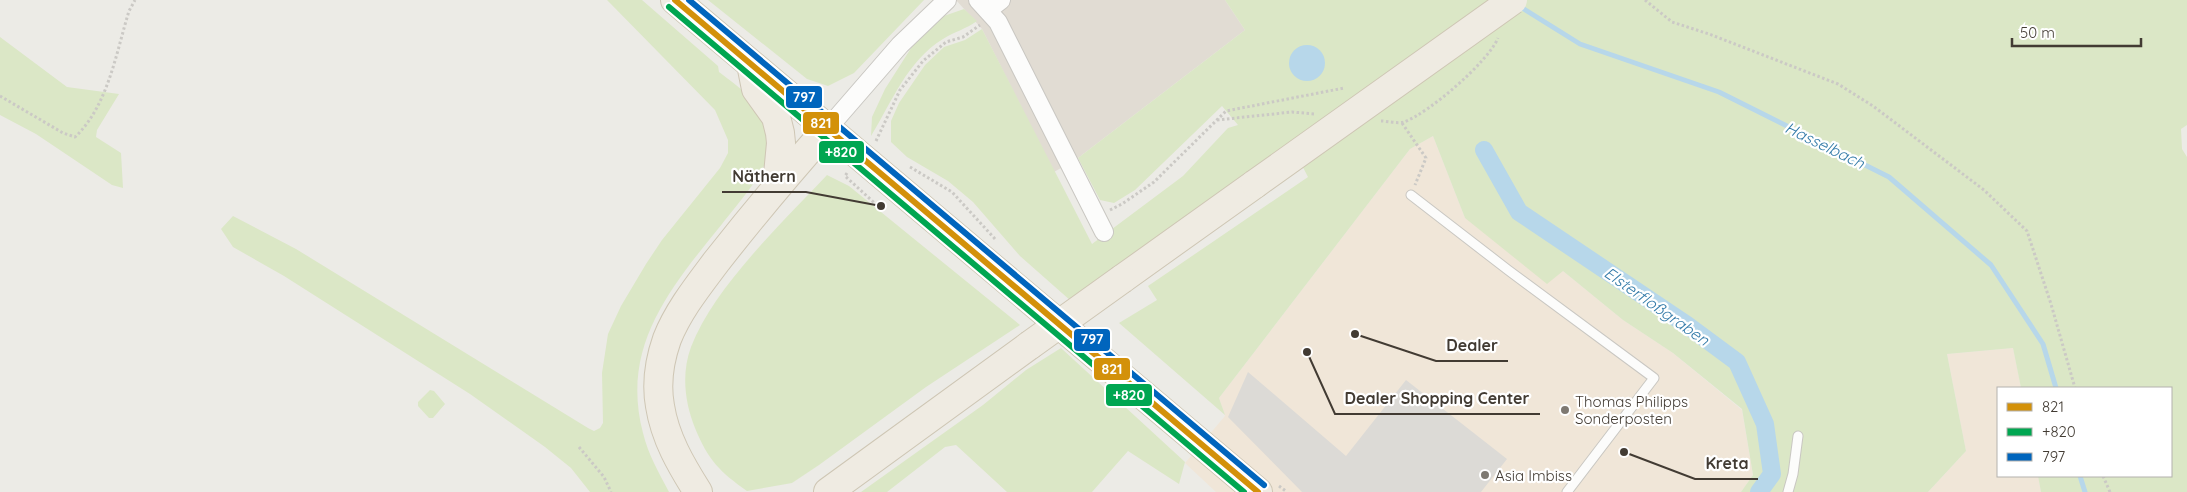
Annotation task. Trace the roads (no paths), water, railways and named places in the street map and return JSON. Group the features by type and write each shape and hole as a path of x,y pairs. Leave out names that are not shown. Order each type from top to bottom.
{"main road":[{"path":"828,492 1030,345 1513,0"},
{"path":"682,6 1258,492"},
{"path":"752,65 756,89 776,117 780,133 781,143 777,185"},
{"path":"698,492 678,458 663,420 659,392 663,352 673,326 686,304 777,185 828,128"}],"street":[{"path":"828,128 900,45 947,0"},
{"path":"990,6 1100,224"}],"lane":[{"path":"1411,195 1515,276 1654,378 1567,492"},
{"path":"1788,492 1794,474 1798,436"}],"water":[{"path":"1307,45 1314,46 1320,50 1324,56 1324,70 1320,76 1314,80 1307,81 1300,80 1294,76 1290,70 1289,63 1290,56 1294,50 1300,46"}],"waterway":[{"name":"Hasselbach","path":"1519,6 1580,44 1719,92 1889,177 1991,265 2043,344 2056,387"},
{"name":"Elsterfloßgraben","path":"1484,150 1519,212 1687,325 1737,362 1765,424 1772,474 1759,492"},
{"name":"Hasselbach","path":"2080,477 2085,492"}],"place":[{"name":"Näthern","path":"881,206"},
{"name":"Dealer","path":"1355,334"},
{"name":"Dealer Shopping Center","path":"1307,352"},
{"name":"Thomas Philipps Sonderposten","path":"1565,410"},
{"name":"Kreta","path":"1624,452"},
{"name":"Asia Imbiss","path":"1485,475"}]}
